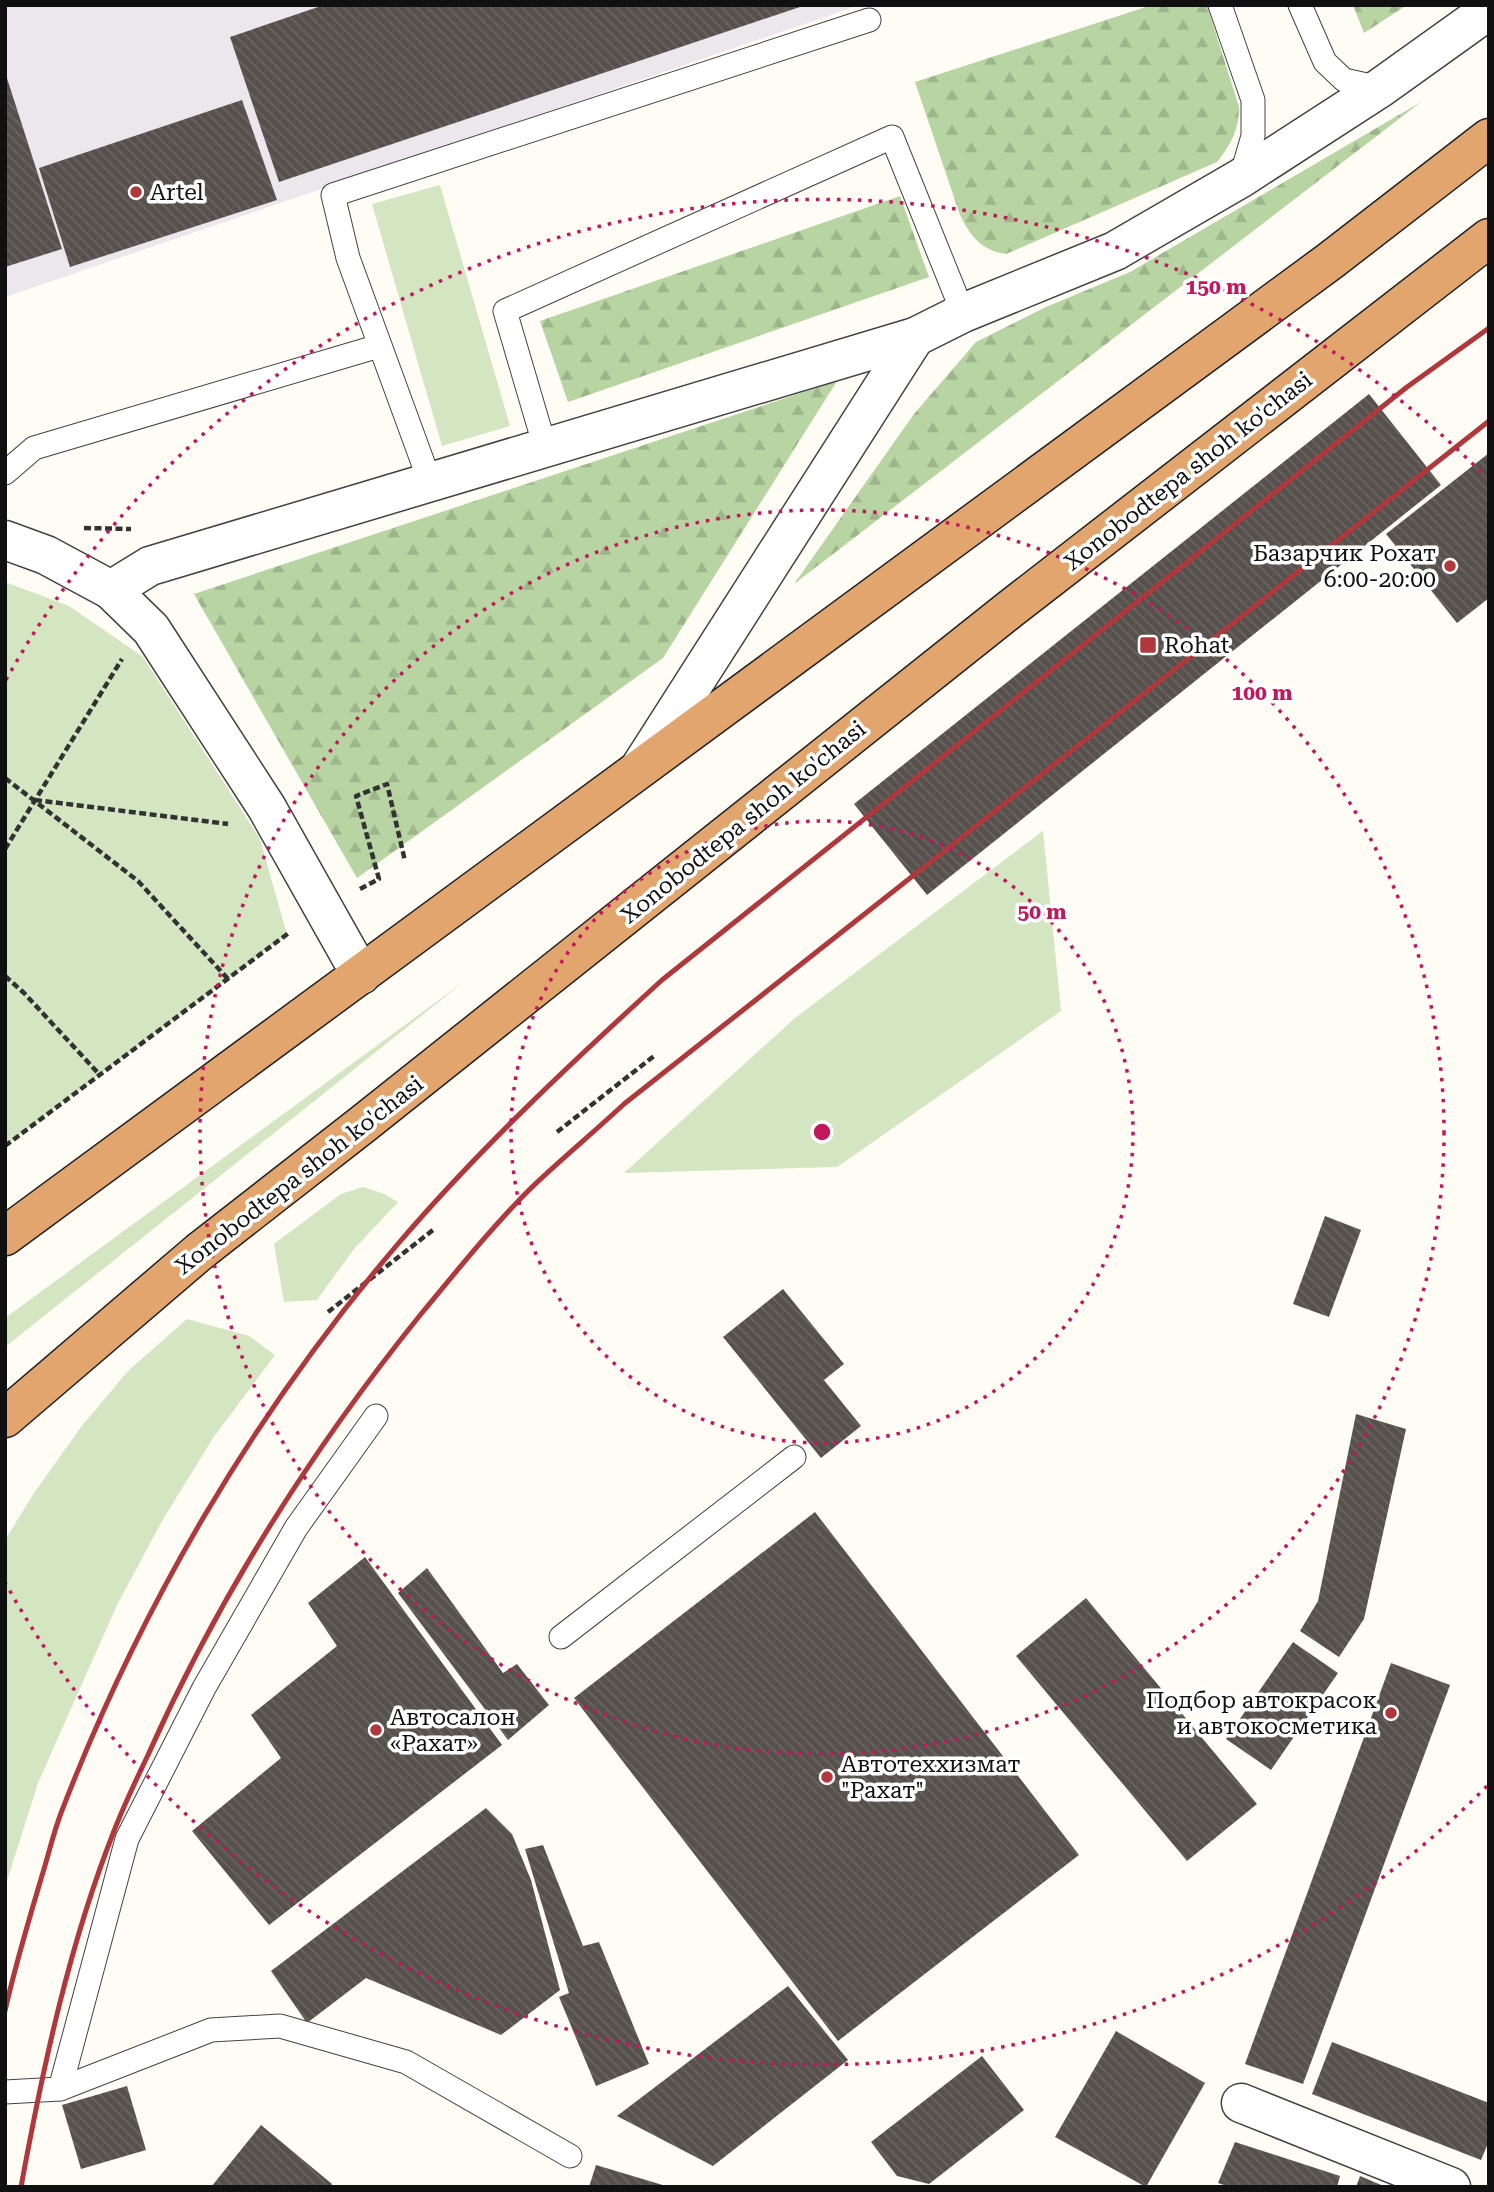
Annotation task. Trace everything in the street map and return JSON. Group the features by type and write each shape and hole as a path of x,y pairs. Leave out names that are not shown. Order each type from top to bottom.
{"highway":[{"path":"5,1236 1330,261 1489,138"},
{"name":"Xonobodtepa shoh ko'chasi","path":"5,1418 199,1252 363,1125 1009,610 1489,238"}],"street":[{"path":"111,590 150,566 915,337 963,313 1115,251 1241,178 1380,88 1489,10"},
{"path":"638,771 915,337"},
{"path":"5,540 46,555 111,590 150,629 280,831 361,975"},
{"path":"1241,2103 1451,2187"}],"lane":[{"path":"1220,5 1253,100 1253,136 1241,178"},
{"path":"1300,5 1325,62 1344,80 1380,88"},
{"path":"430,482 348,258 333,195 869,20"},
{"path":"545,447 505,311 892,137 963,313"},
{"path":"5,473 34,448 379,346"},
{"path":"60,2089 127,1839 204,1688 296,1528 376,1416"},
{"path":"561,1637 794,1457"},
{"path":"5,2092 60,2089 211,2030 279,2026 406,2062 570,2155"}],"path":[{"path":"5,849 126,654 150,629"},
{"path":"5,778 138,881 228,979"},
{"path":"379,879 356,796 387,784 405,861"},
{"path":"34,800 280,831"},
{"path":"5,1146 322,906"},
{"path":"5,976 99,1074"},
{"path":"557,1132 654,1056"},
{"path":"328,1312 433,1230"}],"shaded area":[{"path":"5,5 860,5 5,297"}],"green space":[{"path":"1152,5 1207,5 1239,107 1236,130 1222,155 1217,162 1006,254 984,246 968,230 960,215 915,82"},
{"path":"1353,5 1407,5 1364,33"},
{"path":"1421,102 794,584 914,414 976,342 1046,307 1130,272"},
{"path":"440,185 510,426 442,446 372,204"},
{"path":"900,196 929,277 568,402 540,321"},
{"path":"837,381 663,658 357,878 194,594"},
{"path":"5,582 69,606 143,657 260,839 287,935 5,1146"},
{"path":"1043,831 1061,1011 837,1167 624,1173 795,1018"},
{"path":"465,981 5,1347 5,1318"},
{"path":"363,1187 398,1202 354,1249 317,1300 284,1302 274,1244 341,1194"},
{"path":"187,1319 249,1336 275,1355 213,1438 162,1521 117,1605 38,1783 5,1887 5,1540 34,1493 81,1427 128,1371"}],"building":[{"path":"324,5 803,6 279,182 230,37"},
{"path":"5,72 62,249 5,267"},
{"path":"242,100 277,200 70,267 39,168"},
{"path":"1369,394 1441,485 927,895 854,804"},
{"name":"Базарчик Рохат 6:00-20:00","path":"1489,453 1489,598 1457,623 1386,534"},
{"path":"1325,1216 1361,1230 1329,1317 1293,1304"},
{"path":"783,1289 844,1364 824,1380 861,1426 821,1458 723,1337"},
{"path":"1356,1414 1406,1429 1364,1619 1339,1657 1300,1631 1318,1601"},
{"name":"Автотеххизмат \"Рахат\"","path":"815,1512 1079,1855 838,2041 574,1698"},
{"name":"Автосалон «Рахат»","path":"365,1557 502,1745 269,1925 192,1831 281,1758 251,1715 337,1646 308,1603"},
{"path":"427,1568 503,1673 517,1664 549,1705 508,1740 398,1593"},
{"path":"1086,1598 1257,1804 1187,1861 1016,1656"},
{"path":"1293,1642 1338,1673 1271,1770 1226,1739"},
{"path":"1391,1663 1450,1685 1303,2084 1245,2064"},
{"path":"486,1808 512,1834 531,1880 560,1990 501,2035 366,1978 307,2023 271,1971"},
{"path":"543,1845 583,1946 599,1942 649,2064 596,2086 559,1997 569,1993 525,1849"},
{"path":"788,1986 848,2060 713,2166 617,2116"},
{"path":"1116,2031 1205,2083 1146,2187 1055,2137"},
{"path":"1332,2042 1489,2103 1489,2141 1481,2160 1312,2094"},
{"path":"982,2056 1024,2110 929,2184 897,2176 871,2142"},
{"path":"127,2086 146,2150 81,2169 62,2105"},
{"path":"261,2125 332,2184 330,2187 211,2187"},
{"path":"1235,2142 1340,2176 1337,2187 1230,2187 1218,2183"},
{"path":"596,2165 666,2186 666,2187 589,2187"},
{"path":"1360,2176 1386,2187 1356,2187"}],"railway":[{"path":"5,2011 61,1813 92,1736 164,1587 249,1444 295,1376 397,1245 525,1108 662,980 1407,387 1489,328"},
{"path":"21,2187 38,2097 71,1962 98,1874 135,1783 205,1638 270,1526 342,1418 447,1282 530,1189 624,1104 1489,421"}],"place":[{"name":"Artel","path":"136,192"},
{"name":"Базарчик Рохат 6:00-20:00","path":"1450,566"},
{"name":"Rohat","path":"1148,645"},
{"name":"Подбор автокрасок и автокосметика","path":"1391,1713"},
{"name":"Автосалон «Рахат»","path":"376,1730"},
{"name":"Автотеххизмат \"Рахат\"","path":"827,1777"}]}
